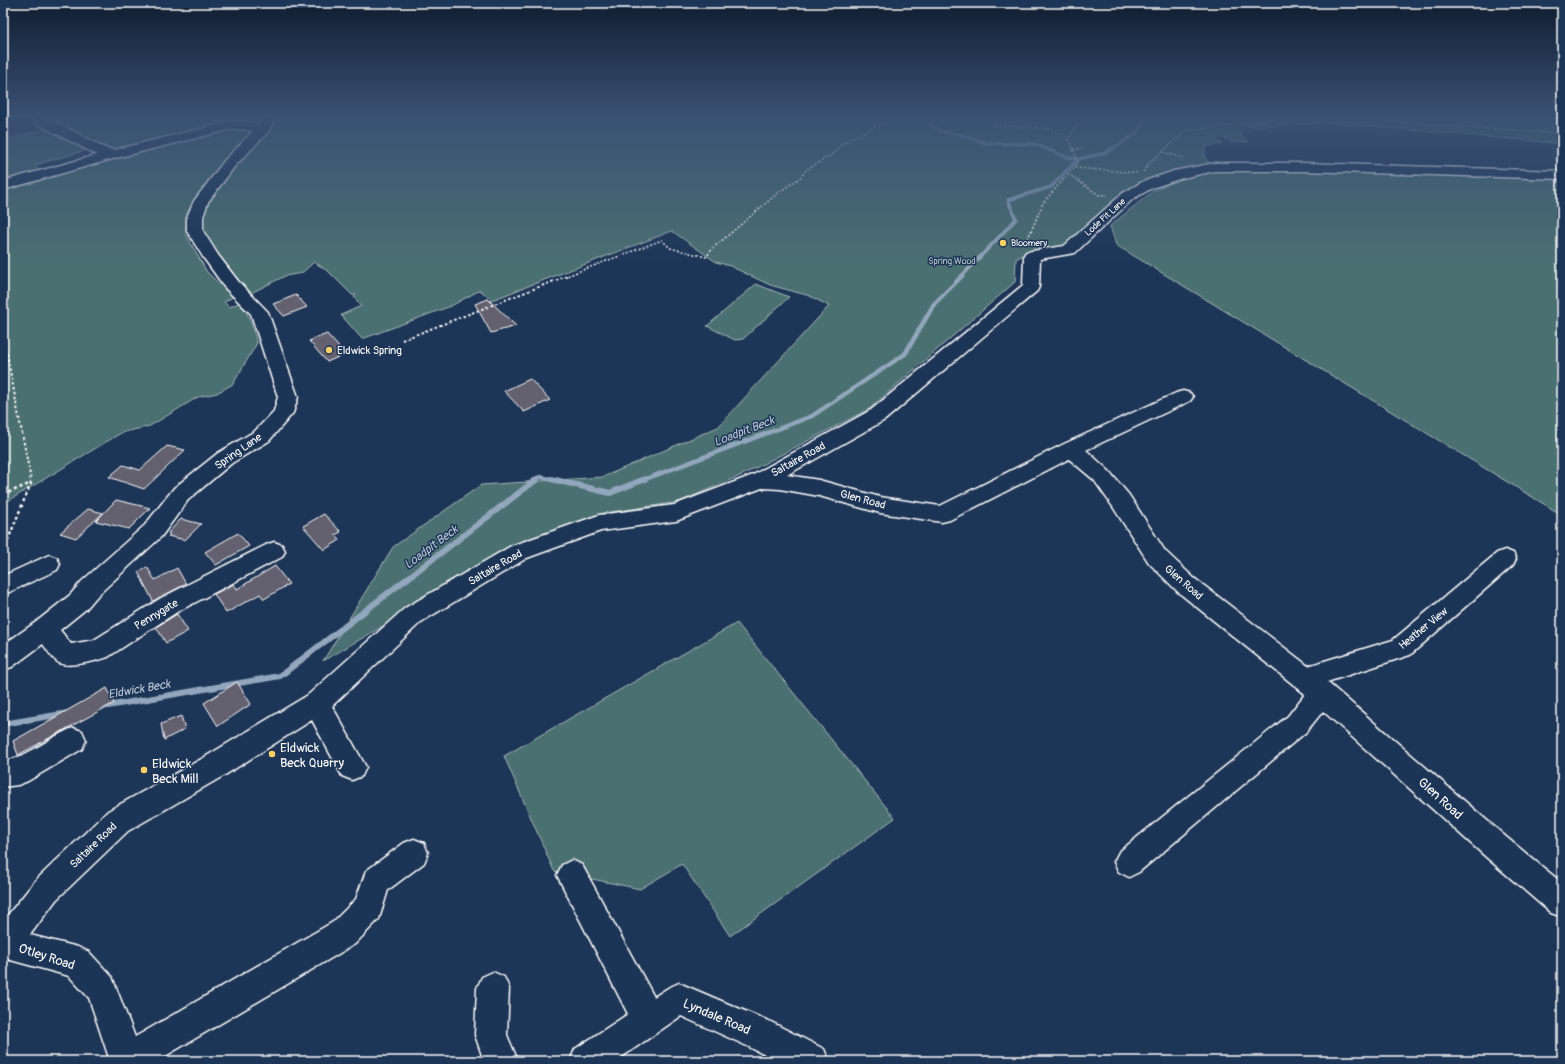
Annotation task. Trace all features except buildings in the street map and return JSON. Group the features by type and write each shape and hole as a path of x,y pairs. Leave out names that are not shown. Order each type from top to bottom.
{"street":[{"path":"3,186 76,165"},
{"name":"Spring Lane","path":"3,659 45,630 78,602 90,588 153,531 181,494 225,458 262,436 283,413 288,397 259,312 232,285 211,257 195,231 195,217 201,201 229,165"},
{"name":"Lode Pit Lane","path":"1032,255 1069,250 1122,202 1147,185 1179,174 1215,167 1304,167 1562,175"},
{"name":"Saltaire Road","path":"4,943 46,890 118,821 215,766 317,703 413,615 519,552 600,523 676,513 760,480 878,415 1031,287 1032,255"},
{"name":"Glen Road","path":"760,480 780,481 819,488 880,505 942,514 1071,449 1183,397"},
{"name":"Glen Road","path":"1071,449 1101,475 1121,501 1157,557 1186,585 1314,685 1496,847 1562,902"},
{"name":"Pennygate","path":"45,630 66,655 99,650 169,605 274,551"},
{"name":"Heather View","path":"1314,685 1401,648 1505,559"},
{"path":"3,586 49,564"},
{"path":"1129,862 1297,724 1314,685"},
{"path":"317,703 352,767"},
{"path":"3,774 18,772 73,740"},
{"path":"126,1061 344,933 368,908 376,881 414,853"},
{"path":"572,875 648,1019"},
{"name":"Otley Road","path":"4,943 78,963 101,988 126,1061"},
{"path":"493,988 491,1035 501,1061"},
{"name":"Lyndale Road","path":"587,1061 679,999 759,1034 812,1061"}],"path":[{"path":"402,340 528,290 662,240 670,248 706,257 713,248 778,193 801,177 806,170 815,165"},
{"path":"1032,255 1024,246 1044,204 1078,165"},
{"path":"1075,168 1142,173 1148,165"},
{"path":"1068,174 1099,195 1116,195 1122,202"},
{"path":"3,334 31,483 3,552"},
{"path":"3,495 31,483"}],"green space":[{"path":"3,165 36,165 35,165 41,173 3,183"},
{"path":"86,165 221,165 200,191 194,202 186,219 186,235 207,272 233,297 224,302 229,307 239,303 246,311 257,343 233,384 217,393 198,397 150,426 121,433 3,504 3,188"},
{"name":"Spring Wood","path":"234,165 1212,165 1155,180 1070,246 1041,252 1034,249 1016,259 1015,282 869,409 742,475 679,502 604,513 536,537 323,661 393,547 481,485 603,477 718,427 829,306 810,296 770,285 730,266 716,262 672,231 492,300 480,290 451,306 362,339 341,315 361,306 354,297 356,295 352,295 328,271 314,262 302,273 285,276 251,293 230,274 204,232 202,227 203,225 199,222 210,198"},
{"path":"1219,169 1562,178 1562,515 1116,245 1110,226 1153,191 1182,178"},
{"path":"756,284 789,297 743,339 735,340 707,326"},
{"path":"737,623 895,818 730,936 682,864 640,889 554,871 504,756"}],"waterway":[{"name":"Loadpit Beck","path":"961,277 1016,219 1008,200 1051,187 1073,165"},
{"name":"Loadpit Beck","path":"643,480 812,416 905,354 934,304 961,277"},
{"name":"Loadpit Beck","path":"535,480 540,477 555,480"},
{"name":"Loadpit Beck","path":"102,707 280,676 537,479"},
{"name":"Loadpit Beck","path":"551,479 610,493 645,479"},
{"name":"Eldwick Beck","path":"3,724 68,713"}],"place":[{"name":"Bloomery","path":"1003,243"},
{"name":"Eldwick Spring","path":"329,350"},
{"name":"Eldwick Beck Quarry","path":"272,754"},
{"name":"Eldwick Beck Mill","path":"144,770"}]}
